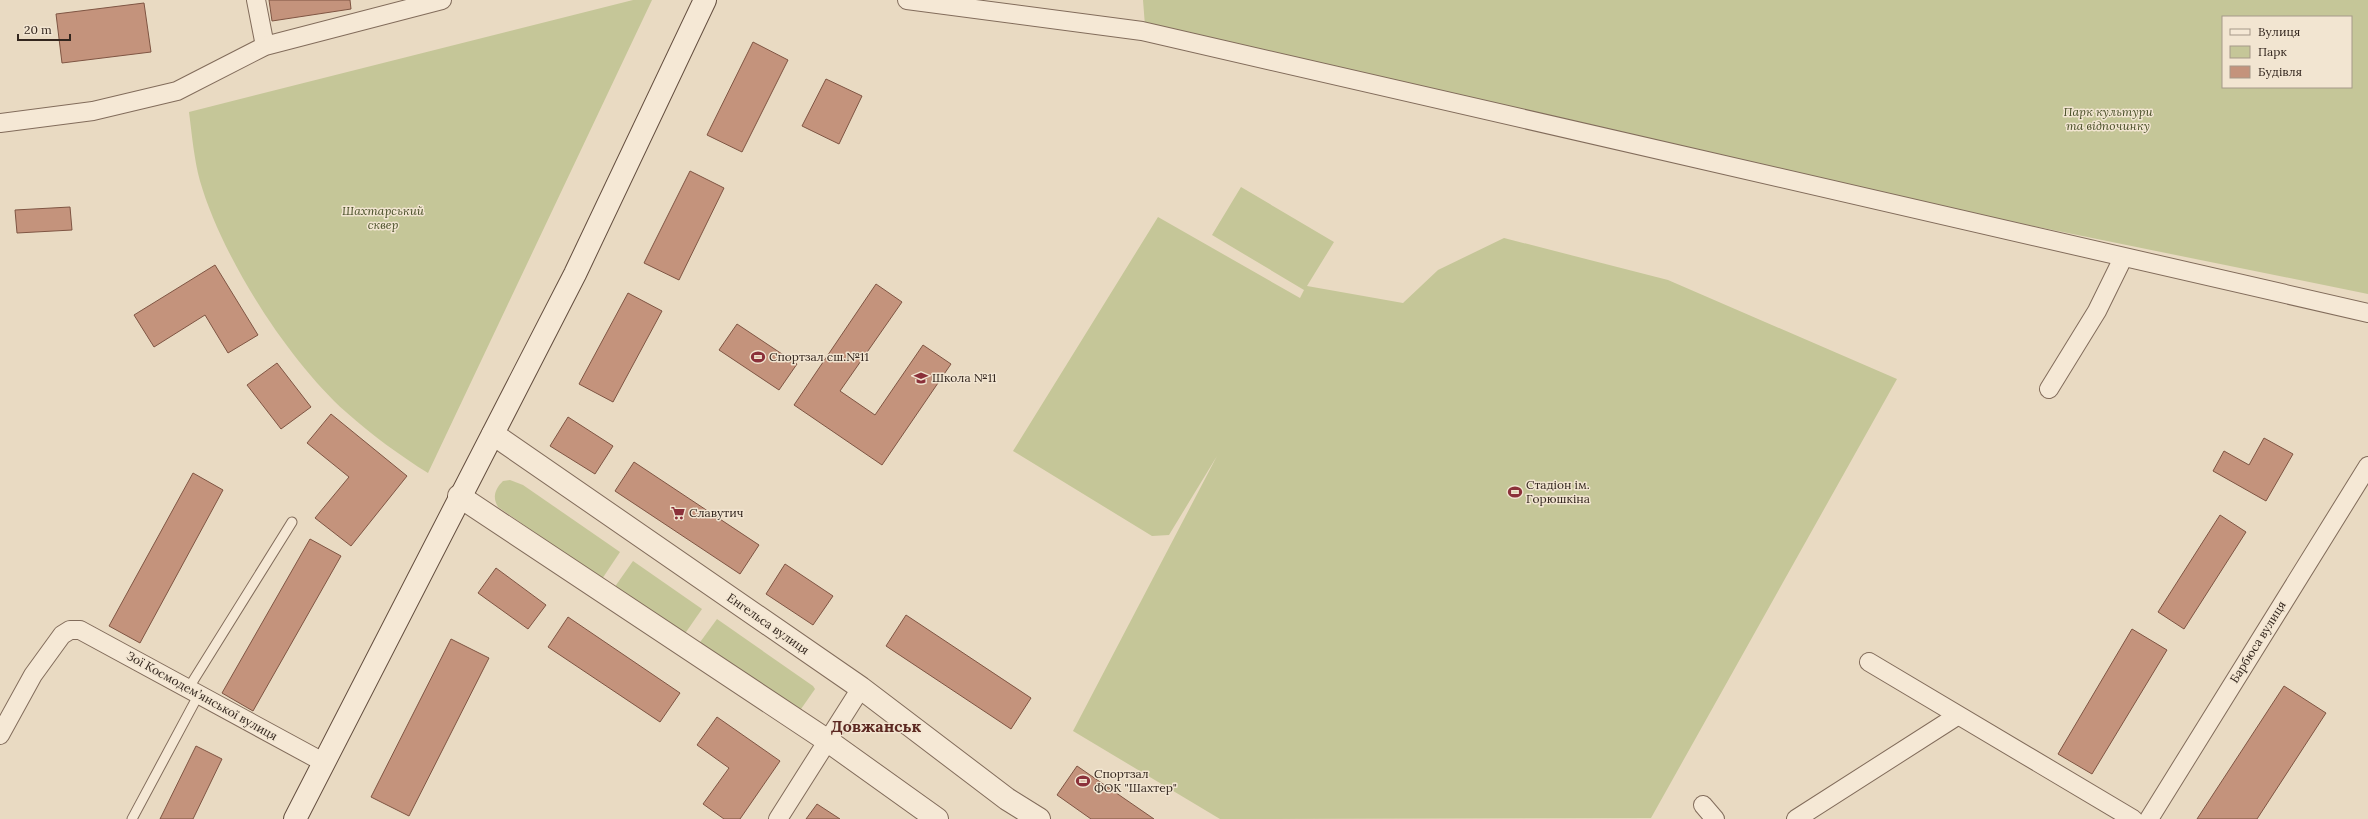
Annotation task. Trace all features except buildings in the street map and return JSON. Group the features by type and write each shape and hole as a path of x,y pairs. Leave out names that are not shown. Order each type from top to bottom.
{"street":[{"path":"256,0 265,46"},
{"path":"0,123 93,111 177,91 265,46 442,0"},
{"path":"295,819 459,496 493,434 575,274 705,0"},
{"path":"907,0 1142,31 2122,258 2368,313"},
{"path":"2049,389 2097,311 2122,258"},
{"name":"Енгельса вулиця","path":"493,434 861,688 1007,799 1039,819"},
{"name":"Барбюса вулиця","path":"2149,819 2368,466"},
{"path":"459,496 828,741 937,819"},
{"name":"Зої Космодем’янської вулиця","path":"0,735 33,675 62,635 70,630 80,630 323,762"},
{"path":"1869,662 1956,716 2133,819"},
{"path":"778,819 861,688"},
{"path":"1796,819 1956,716"},
{"path":"1703,806 1715,819"}],"lane":[{"path":"132,819 194,692 292,522"}],"green space":[{"name":"Шахтарський сквер","path":"633,0 652,0 428,473 396,452 346,412 301,364 259,305 240,274 210,211 198,173 189,112"},
{"name":"Парк культури та відпочинку","path":"1143,0 2368,0 2368,294 1757,170 1145,26"},
{"path":"1241,187 1334,242 1307,286 1403,303 1438,270 1504,238 1668,280 1897,379 1651,818 1220,819 1073,731 1217,456 1169,535 1152,536 1013,451 1158,217 1300,298 1304,290 1212,235"},
{"path":"510,480 523,485 620,552 602,579 498,507 495,500 496,490 503,481"},
{"path":"633,561 702,609 684,635 614,588"},
{"path":"717,619 813,686 815,689 801,709 797,709 698,645"}],"place":[{"name":"Спортзал сш.№11","path":"758,357"},
{"name":"Школа №11","path":"921,378"},
{"name":"Стадіон ім. Горюшкіна","path":"1515,492"},
{"name":"Славутич","path":"678,513"},
{"name":"Спортзал ФОК \"Шахтер\"","path":"1083,781"}],"district":[{"name":"Довжанськ","path":"876,726"}]}
